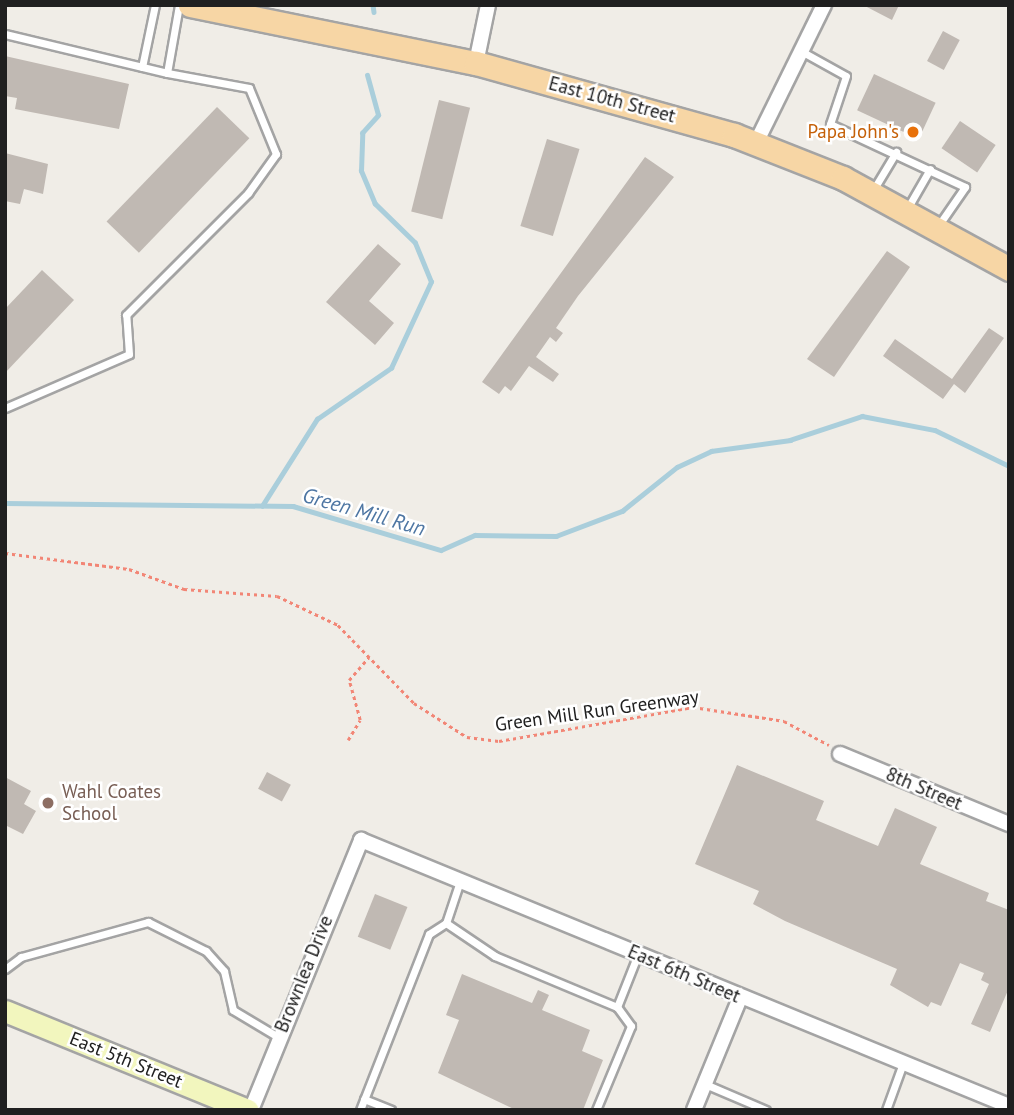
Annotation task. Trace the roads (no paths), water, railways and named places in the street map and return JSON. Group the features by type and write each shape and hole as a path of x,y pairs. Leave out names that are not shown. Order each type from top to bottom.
{"main road":[{"name":"East 10th Street","path":"190,5 476,64 756,143 872,192 938,226 1009,269"},
{"name":"East 5th Street","path":"5,1011 249,1110"}],"street":[{"path":"476,64 488,5"},
{"path":"756,143 824,5"},
{"name":"8th Street","path":"840,754 1009,824"},
{"name":"East 6th Street","path":"361,839 740,998 1009,1105"},
{"name":"Brownlea Drive","path":"249,1110 361,839"},
{"path":"694,1110 740,998"}],"lane":[{"path":"142,67 155,5"},
{"path":"167,73 179,5"},
{"path":"5,34 167,73 249,89 276,154 248,194 126,315 129,354 5,408"},
{"path":"801,51 846,76 830,124 896,152 965,187 938,226"},
{"path":"872,192 896,152"},
{"path":"906,210 929,169"},
{"path":"360,1110 429,934 446,923 460,879"},
{"path":"5,969 21,957 135,923 158,925 206,951 224,971 233,1010 278,1037"},
{"path":"446,923 495,956 617,1007 631,1026 596,1110"},
{"path":"617,1007 638,954"},
{"path":"886,1110 903,1063"},
{"path":"705,1084 766,1110"},
{"path":"364,1099 391,1110"}],"waterway":[{"path":"373,5 374,12"},
{"path":"262,506 317,419 391,368 431,282 415,243 375,204 361,171 362,133 378,115 367,75"},
{"name":"Green Mill Run","path":"5,503 293,506 441,550 475,535 556,536 622,511 677,467 711,451 790,440 862,416 935,430 1009,466"}],"place":[{"name":"Papa John's","path":"913,132"},
{"name":"Wahl Coates School","path":"48,803"}]}
